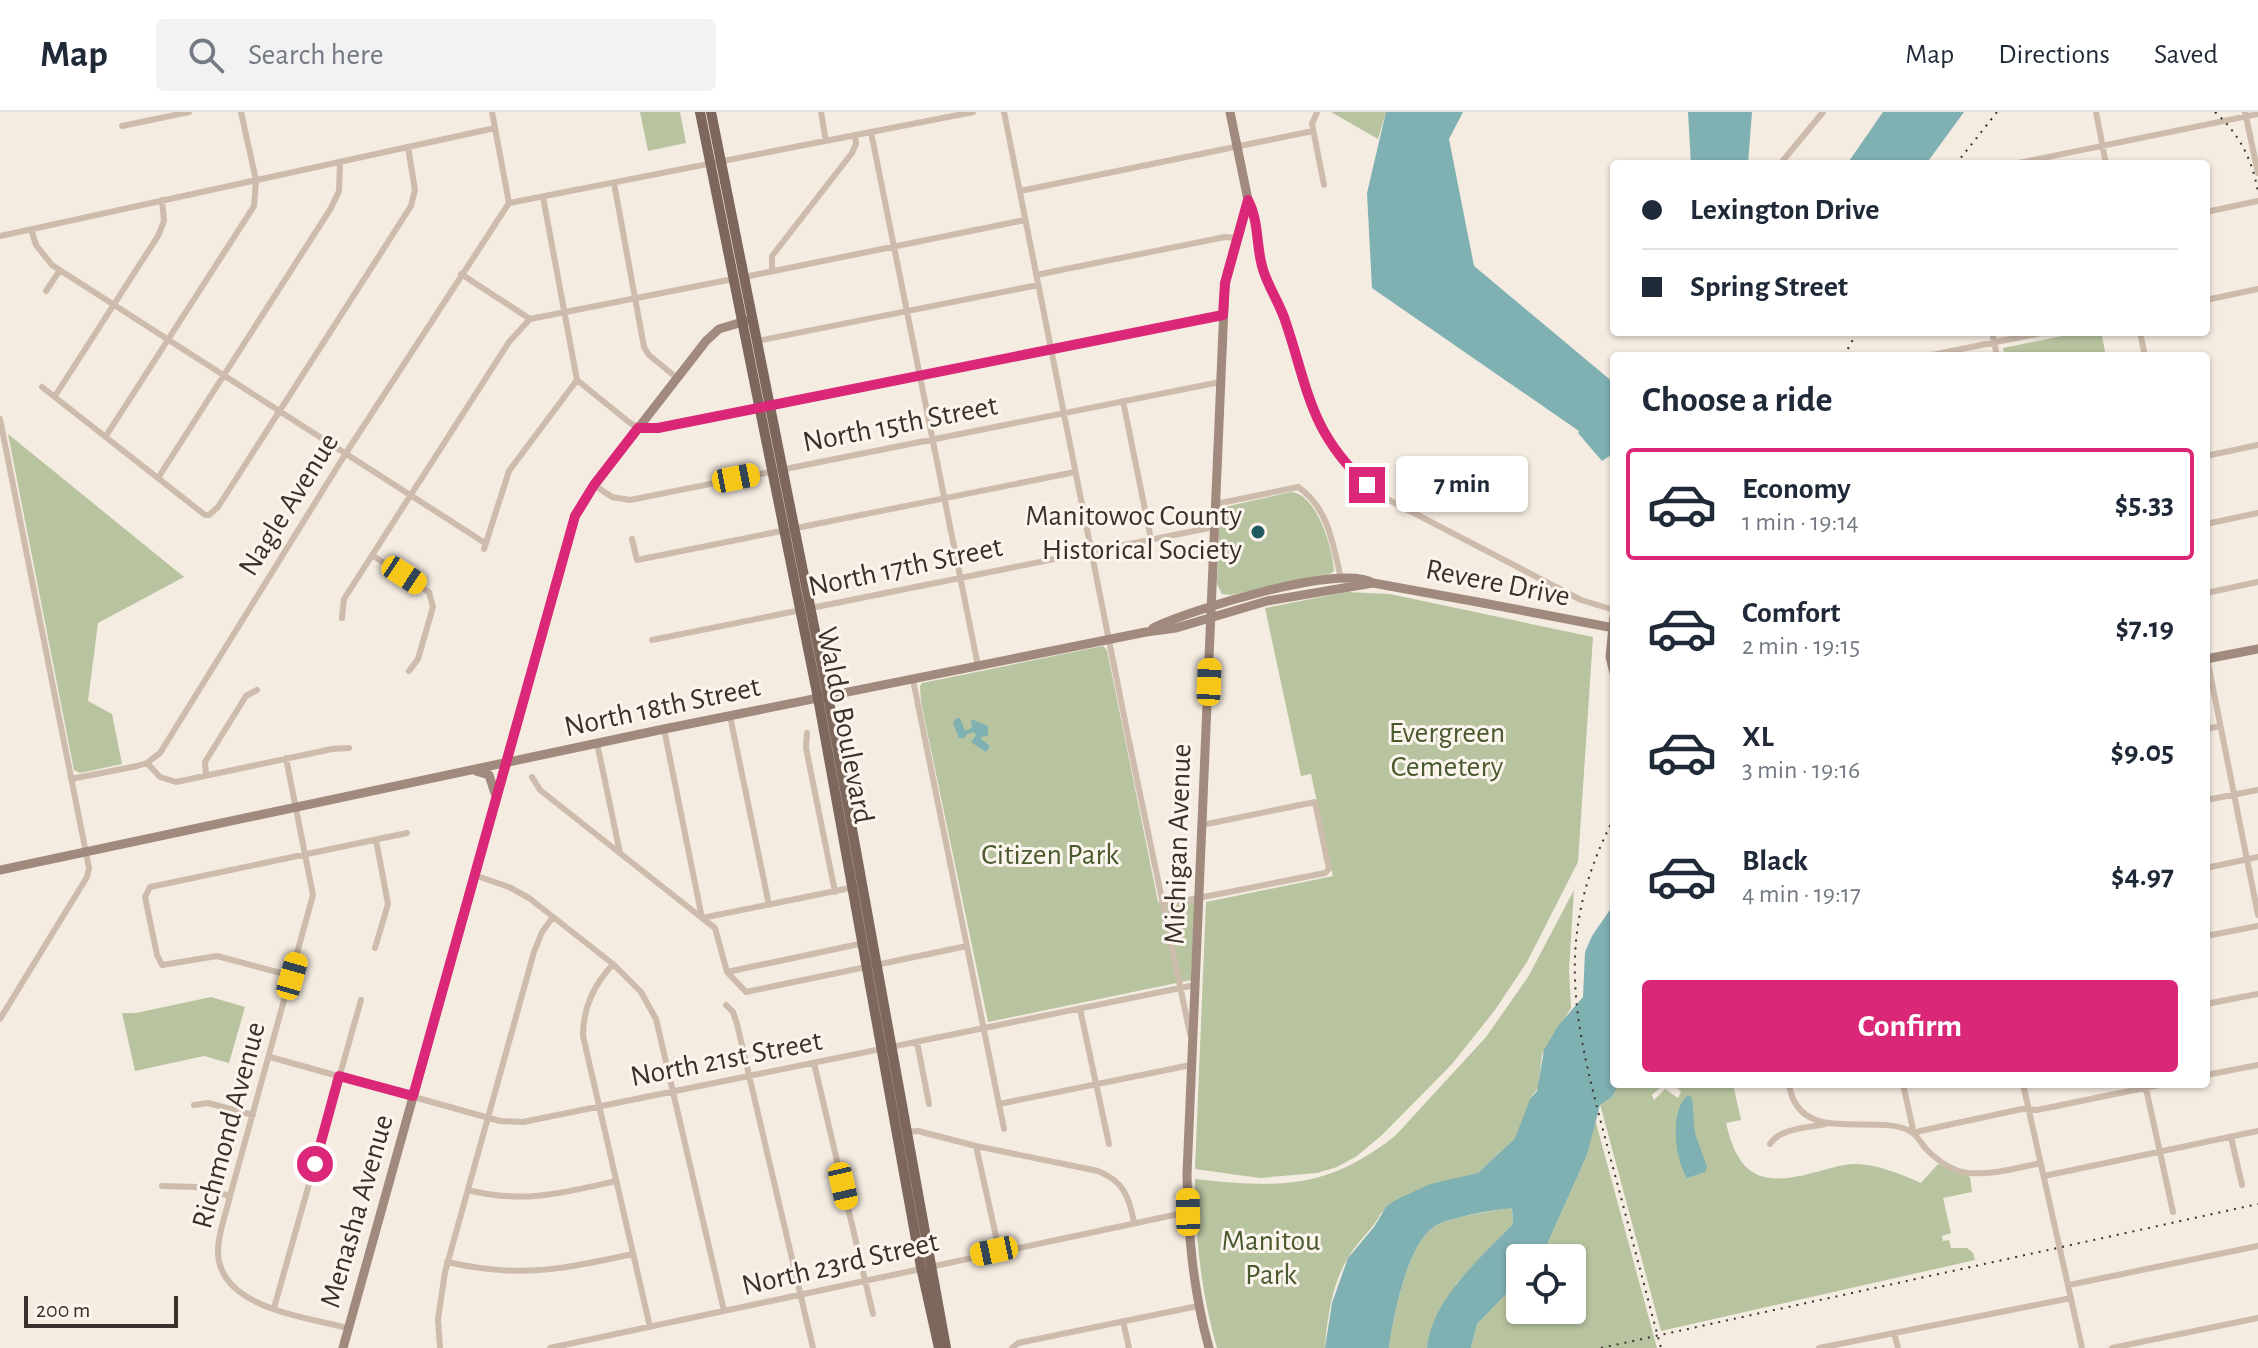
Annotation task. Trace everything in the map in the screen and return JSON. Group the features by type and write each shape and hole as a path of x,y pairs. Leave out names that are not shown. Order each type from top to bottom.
{"main road":[{"name":"Waldo Boulevard","path":"700,112 716,163"},
{"name":"Waldo Boulevard","path":"711,112 716,163 823,697 927,1266 939,1348"},
{"name":"Waldo Boulevard","path":"747,321 757,341 764,406"},
{"name":"Waldo Boulevard","path":"927,1266 946,1348"}],"street":[{"path":"122,126 189,112"},
{"path":"106,436 254,206 256,180 241,112"},
{"path":"492,112 509,203 973,112"},
{"path":"821,112 826,141"},
{"path":"1004,112 1109,640 1193,1040"},
{"path":"1230,112 1248,200 1254,213 1263,270 1285,320 1310,406 1333,449 1349,469 1385,498 1581,600 1610,609"},
{"path":"1317,112 1312,124 1324,185"},
{"path":"1783,160 1823,112"},
{"path":"2096,112 2105,160"},
{"path":"2245,114 2258,173"},
{"path":"2034,160 2245,114 2258,114"},
{"path":"0,236 495,128"},
{"path":"1020,191 1313,131"},
{"path":"871,132 978,666"},
{"path":"772,271 772,256 851,155 856,144 855,135"},
{"path":"42,387 205,515 209,515 218,507 411,206 415,190 408,147"},
{"path":"158,478 331,208 339,191 340,162"},
{"path":"614,183 646,351 677,378"},
{"path":"543,197 577,380 638,428 656,428 1223,315"},
{"path":"55,396 158,236 164,221 162,200"},
{"name":"Michigan Avenue","path":"1209,1348 1198,1306 1188,1212 1191,1065 1225,283 1248,200"},
{"path":"2210,211 2258,201"},
{"name":"Nagle Avenue","path":"147,763 165,747 346,453 509,203"},
{"path":"342,618 344,599 509,342 530,319 1025,220"},
{"path":"31,229 43,256 60,270 411,495 485,546 509,471 577,380"},
{"path":"1036,275 1225,237 1237,238"},
{"path":"46,291 60,270"},
{"path":"461,274 530,319"},
{"path":"757,341 1038,285"},
{"path":"2210,299 2258,289"},
{"name":"Menasha Avenue","path":"343,1348 575,516 594,485 715,332 747,321"},
{"path":"1993,336 1996,352"},
{"path":"1946,352 2025,336"},
{"name":"North 15th Street","path":"594,485 612,497 630,500 1220,382"},
{"path":"1123,401 1151,539"},
{"path":"0,419 89,868 87,877 0,1019"},
{"path":"2210,455 2258,445"},
{"path":"632,539 637,560 1075,472"},
{"path":"1216,504 1298,487 1319,508 1328,525 1341,582"},
{"path":"2210,523 2258,513"},
{"name":"North 17th Street","path":"652,640 1214,527"},
{"path":"372,555 429,592 433,599 418,659 409,671"},
{"name":"Revere Drive","path":"1341,582 1365,578 1373,583 1610,627"},
{"name":"North 18th Street","path":"1212,614 1269,590 1341,582"},
{"name":"North 18th Street","path":"0,870 664,729 1109,640 1341,582"},
{"path":"2210,592 2258,582"},
{"path":"1212,587 1226,597 1247,597"},
{"path":"2210,657 2258,649"},
{"path":"2210,677 2258,915"},
{"path":"913,680 1004,1129"},
{"path":"206,775 205,762 246,696 257,690"},
{"path":"730,716 769,905"},
{"path":"2210,728 2220,726"},
{"path":"664,729 702,918"},
{"path":"807,733 806,748 835,892"},
{"path":"597,743 620,853"},
{"path":"71,779 147,763 169,782 349,748"},
{"name":"Richmond Avenue","path":"286,758 313,895 218,1242 221,1271 234,1289 245,1297 348,1328"},
{"path":"473,770 489,775 496,796"},
{"path":"532,777 540,790 717,932 727,972 746,992 967,946"},
{"path":"2210,799 2258,790"},
{"path":"1163,905 1325,873 1329,869 1315,802 1202,825"},
{"path":"292,976 217,956 162,965 157,955 145,894 150,887 407,833"},
{"path":"375,948 388,904 376,840"},
{"path":"2210,867 2258,857"},
{"path":"474,875 509,887 553,917 613,964 641,992 649,1005 656,1019 724,1311"},
{"path":"702,918 858,887"},
{"path":"440,1348 438,1319 447,1262 534,952 542,932 553,917"},
{"path":"2210,935 2258,926"},
{"path":"727,972 868,942"},
{"path":"613,964 590,996 584,1020 585,1050 650,1327"},
{"name":"North 21st Street","path":"270,1057 488,1117 523,1122 1195,985"},
{"path":"2210,1003 2258,994"},
{"path":"274,1308 361,1000"},
{"path":"726,1005 733,1012 750,1075 813,1348"},
{"path":"1080,1009 1109,1144"},
{"path":"917,1042 929,1104"},
{"path":"814,1063 873,1314"},
{"path":"999,1104 1191,1065"},
{"path":"2210,1074 2258,1065"},
{"path":"1790,1088 1802,1111 1816,1120 1908,1130 1945,1164 1966,1172 1991,1173 2041,1163"},
{"path":"1904,1088 1914,1134"},
{"path":"2024,1088 2082,1348"},
{"path":"1914,1134 2136,1088"},
{"path":"2145,1088 2173,1212"},
{"path":"194,1105 208,1103 253,1115"},
{"path":"1797,1130 1802,1122 1802,1111"},
{"path":"1770,1144 1775,1137 1832,1123"},
{"path":"903,1132 918,1131 1114,1177 1129,1199 1134,1222"},
{"path":"2044,1176 2258,1131"},
{"path":"2231,1137 2242,1185"},
{"path":"976,1146 999,1250"},
{"path":"468,1190 507,1198 525,1198 616,1181"},
{"path":"162,1186 197,1187 230,1196"},
{"name":"North 23rd Street","path":"550,1348 1188,1212"},
{"path":"2069,1285 2258,1246"},
{"path":"447,1262 487,1270 531,1272 633,1254"},
{"path":"1819,1348 2071,1298"},
{"path":"1012,1347 1198,1306"},
{"path":"2112,1348 2258,1318"},
{"path":"1123,1321 1129,1348"},
{"path":"1894,1333 1898,1348"}],"green space":[{"path":"640,112 680,112 686,143 648,151"},
{"path":"1331,112 1386,112 1378,139"},
{"path":"2062,336 2102,336 2105,352 2004,352 2003,348"},
{"path":"8,434 184,577 98,623 88,701 112,714 122,764 80,773 74,770"},
{"path":"1291,492 1309,502 1316,512 1331,550 1334,571 1231,595 1222,594 1217,584 1220,508"},
{"name":"Evergreen Cemetery","path":"1347,592 1390,594 1593,637 1578,862 1527,962 1495,1010 1452,1064 1357,1156 1317,1173 1260,1178 1195,1169 1206,902 1333,876 1311,774 1301,776 1265,608"},
{"name":"Citizen Park","path":"1103,646 1107,650 1158,902 1195,896 1191,980 988,1022 920,686 922,683"},
{"name":"Manitou Park","path":"1574,890 1569,970 1571,1008 1542,1055 1538,1088 1518,1135 1478,1173 1381,1213 1342,1268 1329,1313 1325,1348 1217,1348 1200,1264 1195,1179 1252,1184 1300,1181 1346,1167 1395,1136 1486,1037 1528,977"},
{"path":"211,997 245,1007 229,1063 204,1056 135,1071 122,1013 136,1013"},
{"path":"1617,1088 1660,1088 1652,1095 1654,1100 1665,1089 1678,1098 1681,1092 1677,1088 1734,1088 1741,1120 1726,1123 1731,1141 1745,1166 1766,1177 1779,1179 1864,1164 1921,1183 1938,1164 1970,1177 1972,1192 1943,1198 1951,1233 1942,1236 1943,1241 1949,1240 1951,1248 1967,1248 1975,1260 1661,1331 1600,1104 1612,1097"},
{"path":"1595,1119 1657,1348 1471,1348 1477,1324 1506,1294 1506,1324 1586,1324 1586,1244 1547,1244 1587,1155"},
{"path":"1512,1207 1513,1224 1457,1283 1427,1348 1389,1348 1404,1280 1428,1232 1448,1221"}],"water":[{"path":"1386,112 1463,112 1449,139 1474,266 1610,380 1610,456 1602,461 1579,431 1372,288 1367,193"},
{"path":"1688,112 1752,112 1748,160 1691,160"},
{"path":"1883,112 1964,112 1929,160 1850,160"},
{"path":"960,718 965,731 972,728 971,719 988,726 988,735 980,738 990,746 986,752 971,742 976,735 974,732 959,738 953,723"},
{"path":"1610,910 1610,1088 1617,1088 1612,1097 1600,1105 1587,1155 1547,1244 1506,1244 1506,1294 1477,1324 1471,1348 1427,1348 1438,1312 1460,1280 1513,1224 1512,1208 1439,1224 1428,1232 1411,1261 1398,1299 1389,1348 1325,1348 1332,1303 1348,1258 1386,1207 1430,1184 1478,1173 1515,1138 1530,1099 1537,1091 1544,1050 1558,1026 1583,997 1585,952"},
{"path":"1688,1095 1692,1098 1695,1133 1707,1167 1705,1172 1687,1178 1679,1160 1676,1123 1682,1102"}],"railway":[{"path":"1959,160 1997,112"},
{"path":"2215,112 2244,148 2258,192"},
{"path":"1846,352 1855,336"},
{"path":"1610,827 1594,863 1581,906 1575,988 1588,1070 1661,1348"},
{"path":"1601,1348 2258,1204"}],"place":[{"name":"Manitowoc County Historical Society","path":"1258,532"}],"route":[{"path":"315,1164 339,1076 413,1096 575,516 594,485 638,428 658,428 1223,315 1225,283 1248,200 1254,213 1263,270 1285,320 1310,406 1333,449 1367,485"}]}
